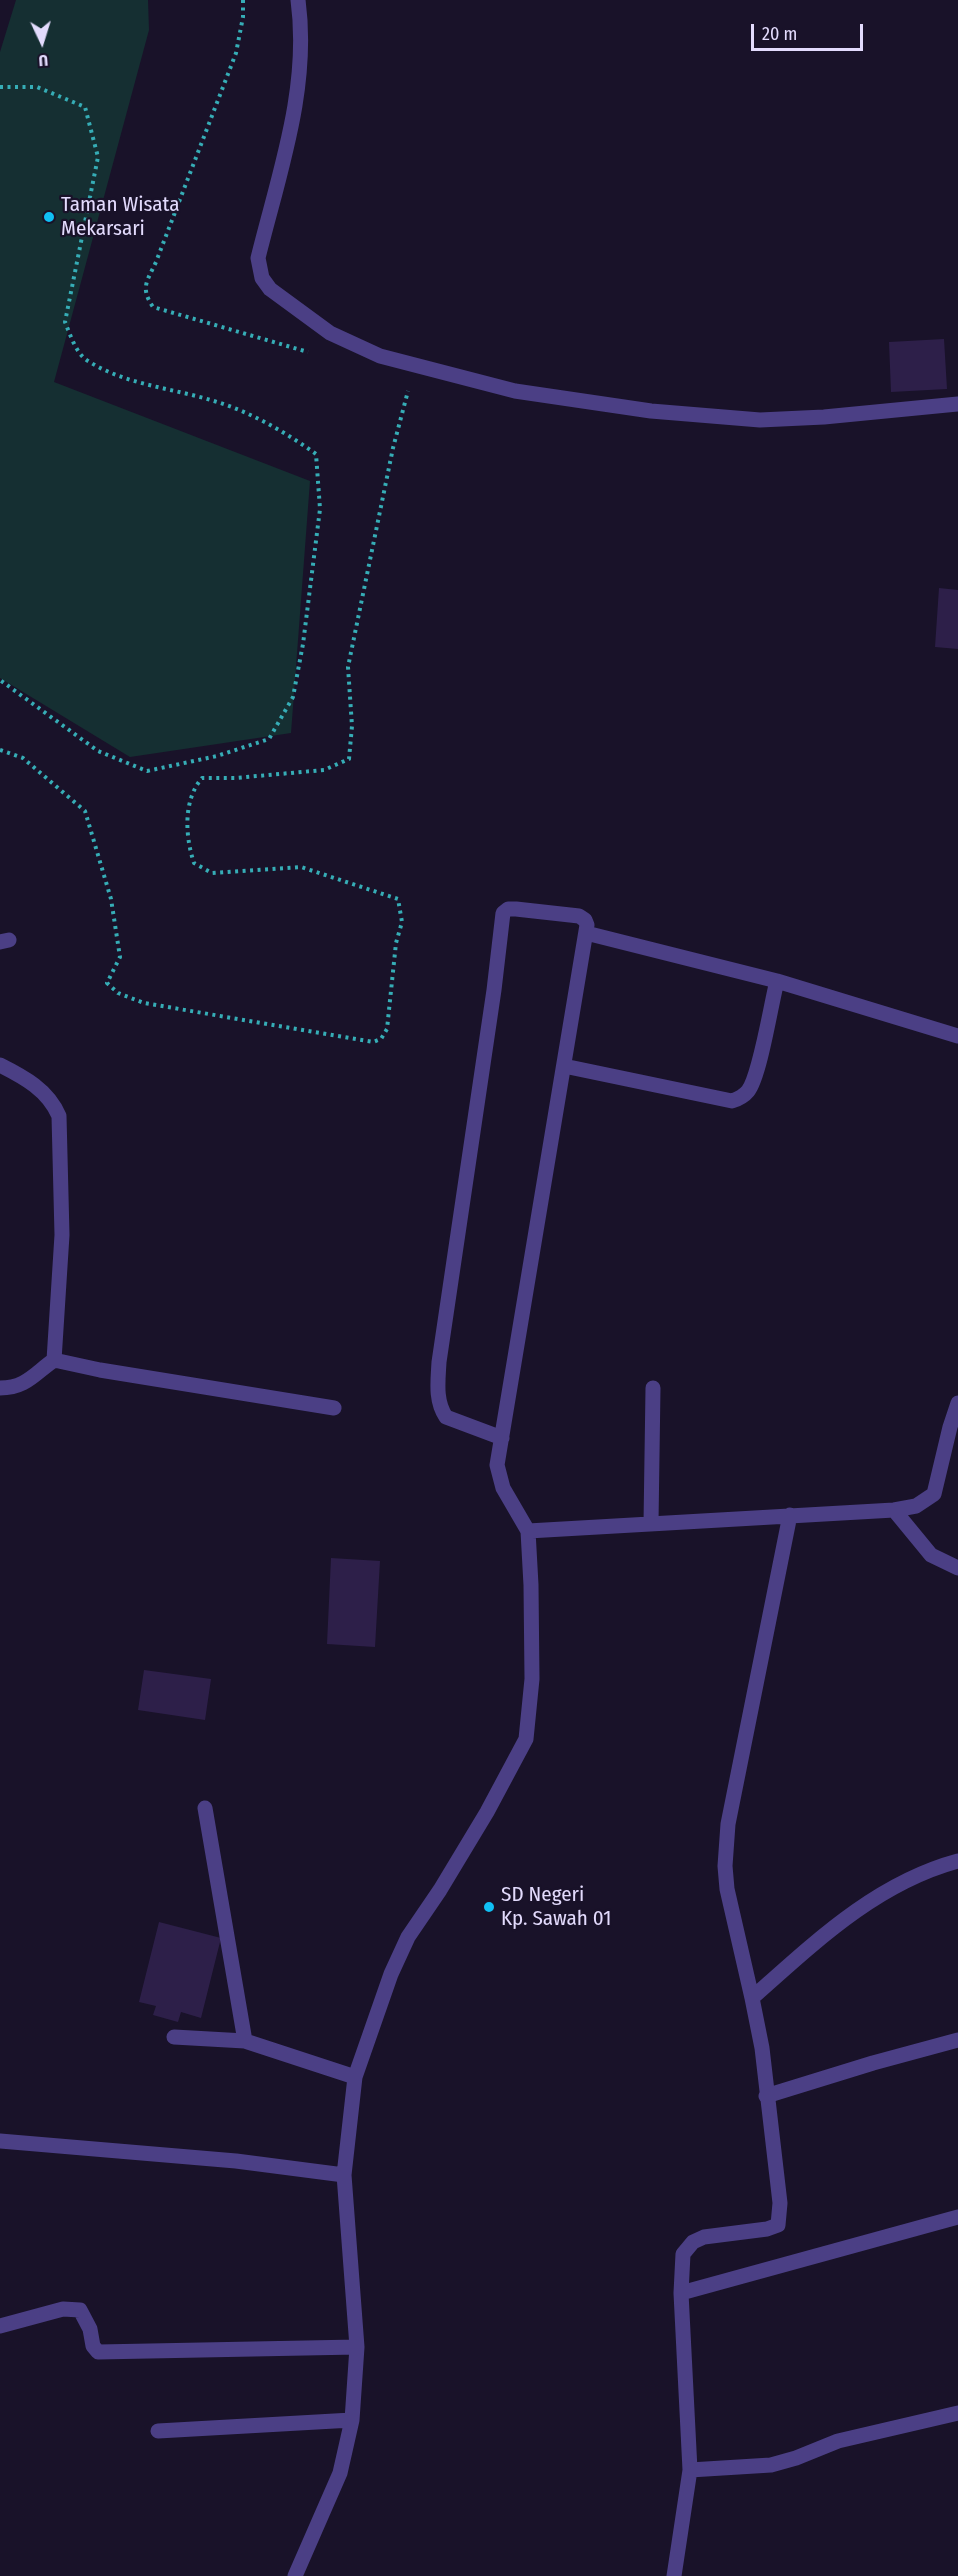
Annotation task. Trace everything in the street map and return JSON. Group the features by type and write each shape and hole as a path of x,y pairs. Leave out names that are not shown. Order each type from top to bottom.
{"street":[{"path":"298,0 303,46 296,109 258,258 262,278 270,289 286,303 330,333 380,356 515,391 651,411 760,420 824,417 958,404"},
{"path":"295,2576 340,2473 352,2420 357,2347 344,2175 355,2077 391,1974 408,1937 440,1890 487,1812 526,1739 532,1678 532,1603 528,1531 499,1475 497,1465 502,1438 541,1190 587,922 579,916 516,909 508,909 503,913 437,1388 441,1410 446,1417 502,1438"},
{"path":"586,933 777,981 958,1036"},
{"path":"564,1066 732,1101 740,1098 748,1091 756,1072 777,981"},
{"path":"0,1065 25,1078 41,1090 54,1103 59,1116 62,1235 54,1360 23,1384 14,1388 0,1388"},
{"path":"54,1360 100,1371 334,1408"},
{"path":"651,1523 653,1388"},
{"path":"528,1531 894,1510 916,1506 934,1494 954,1428 958,1403"},
{"path":"894,1510 931,1555 958,1568"},
{"path":"674,2576 690,2470 681,2293 683,2254 693,2242 722,2234 773,2228 778,2225 780,2203 762,2048 727,1889 725,1866 728,1824 790,1515"},
{"path":"205,1808 245,2041"},
{"path":"752,1998 858,1909 893,1886 958,1861"},
{"path":"174,2037 245,2041 355,2077"},
{"path":"766,2096 958,2040"},
{"path":"0,2141 225,2159 344,2175"},
{"path":"681,2293 958,2217"},
{"path":"0,2326 63,2309 80,2310 90,2329 93,2346 98,2352 357,2347"},
{"path":"690,2470 771,2465 796,2458 838,2441 958,2413"},
{"path":"158,2431 352,2420"}],"path":[{"path":"243,0 243,17 236,53 156,262 145,284 147,297 153,307 316,355"},
{"path":"0,87 37,87 85,107 98,157 65,322 74,344 86,360 143,384 215,401 281,430 316,454 320,509 303,644 293,697 269,739 217,756 147,771 98,751 0,680"},
{"path":"0,750 23,758 85,811 111,899 120,957 107,983 118,993 144,1003 373,1042 381,1039 387,1029 396,943 402,922 398,899 301,867 212,873 194,863 187,842 190,799 194,787 202,778 236,778 324,770 349,759 352,726 348,667 393,448 409,392 405,386"}],"green space":[{"name":"Taman Wisata Mekarsari","path":"16,0 148,0 149,30 54,382 310,481 291,733 130,757 0,678 0,52"}],"building":[{"path":"944,339 947,389 891,392 889,342"},
{"path":"939,588 958,590 958,649 935,647"},
{"path":"331,1558 380,1561 375,1647 327,1644"},
{"path":"144,1670 211,1679 205,1720 138,1710"},
{"path":"159,1922 221,1938 201,2018 181,2012 178,2022 153,2015 156,2006 139,2002"}],"place":[{"name":"Taman Wisata Mekarsari","path":"49,217"},
{"name":"SD Negeri Kp. Sawah 01","path":"489,1907"}]}
